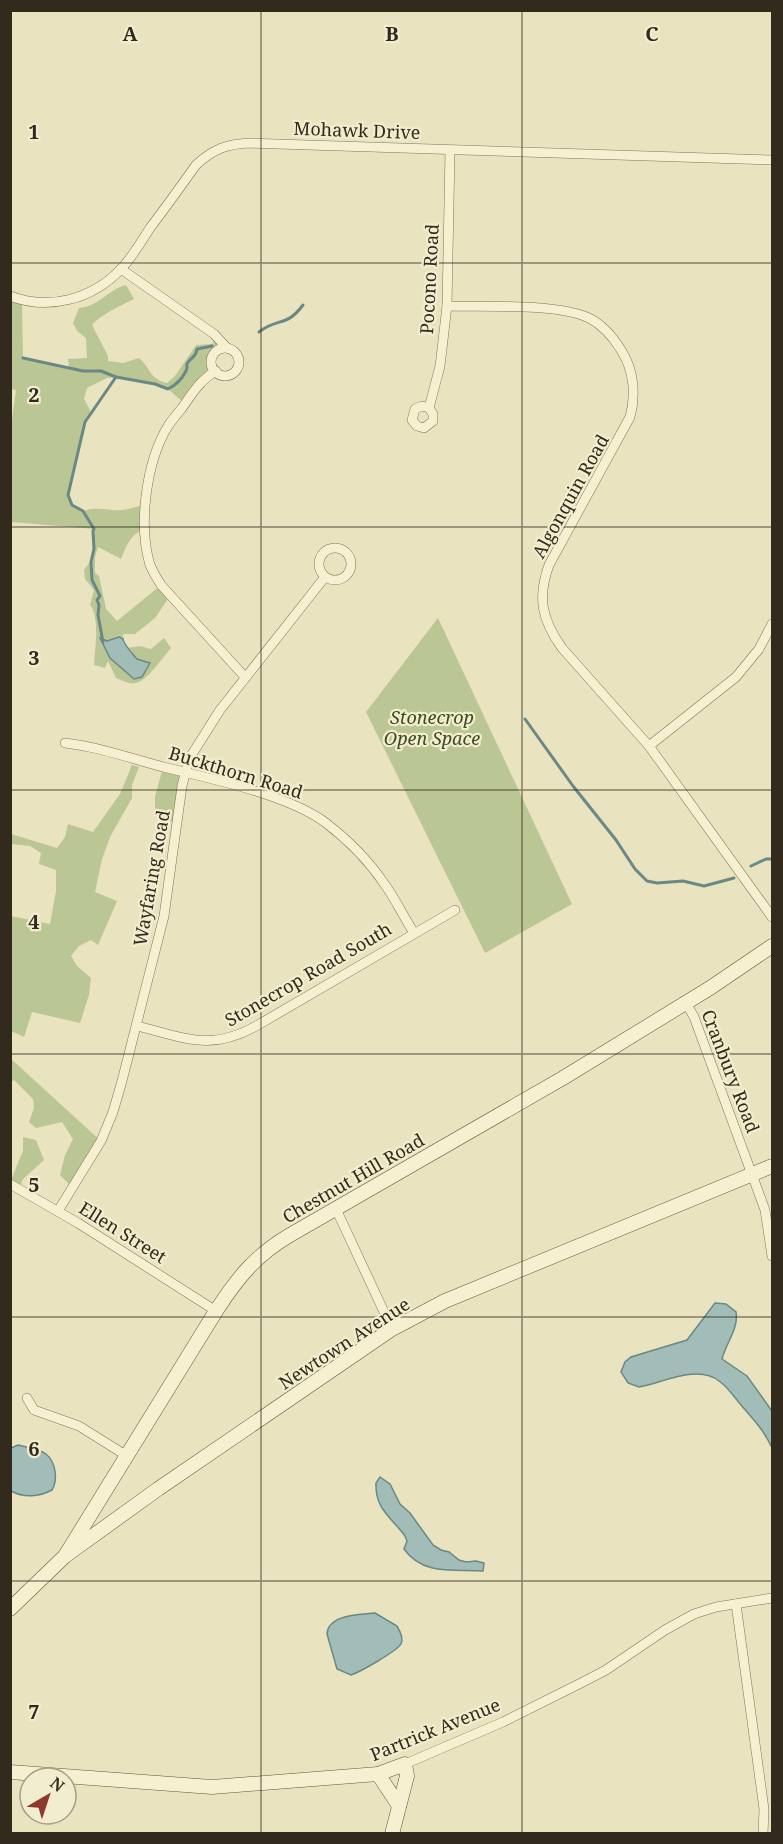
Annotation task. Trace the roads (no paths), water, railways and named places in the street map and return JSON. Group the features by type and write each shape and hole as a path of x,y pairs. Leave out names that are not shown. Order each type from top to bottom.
{"street":[{"name":"Mohawk Drive","path":"10,296 36,303 65,302 98,288 121,269 196,165 207,154 225,145 250,143 772,160"},
{"name":"Pocono Road","path":"429,408 440,366 447,306 450,151"},
{"path":"121,269 214,334 227,348 235,352 238,356 238,365 233,373 224,375 216,371 212,363 214,353 227,348"},
{"name":"Algonquin Road","path":"447,306 521,308 577,313 592,320 614,338 626,358 633,381 630,417 549,565 543,584 542,604 549,627 562,648 649,746 772,917"},
{"path":"216,371 201,382 168,426 159,445 146,504 147,550 151,567 161,585 245,677"},
{"name":"Wayfaring Road","path":"58,1211 101,1142 113,1112 137,1026 168,898 184,772 195,746 208,726 325,577"},
{"path":"649,746 736,677 759,649 772,624"},
{"name":"Buckthorn Road","path":"65,743 88,746 263,795 291,804 317,817 365,859 383,882 414,933"},
{"name":"Stonecrop Road South","path":"137,1026 204,1041 232,1038 455,910"},
{"name":"Chestnut Hill Road","path":"65,1556 216,1311 235,1283 259,1256 279,1241 544,1089 772,946"},
{"name":"Cranbury Road","path":"686,1002 694,1017 765,1210 772,1256"},
{"name":"Newtown Avenue","path":"10,1609 65,1556 158,1489 392,1329 432,1307 772,1166"},
{"name":"Ellen Street","path":"10,1184 58,1211 216,1311"},
{"path":"336,1209 392,1329"},
{"path":"27,1398 34,1410 79,1426 127,1455"},
{"name":"Partrick Avenue","path":"10,1772 212,1787 378,1774 504,1722 606,1670 694,1614 716,1607 772,1598"},
{"path":"736,1604 764,1809 763,1833"},
{"path":"392,1833 407,1776 405,1764"},
{"path":"378,1774 399,1806"}],"water":[{"path":"119,637 123,639 137,659 150,663 142,677 134,679 110,658 100,638 107,641"},
{"path":"715,1303 726,1304 736,1312 736,1324 722,1359 747,1376 772,1411 772,1446 758,1424 728,1389 710,1376 691,1374 639,1387 628,1383 621,1372 625,1362 631,1357 687,1340"},
{"path":"18,1445 40,1451 49,1457 55,1471 52,1490 32,1496 11,1491 11,1448"},
{"path":"380,1477 390,1484 400,1504 410,1513 433,1545 449,1552 459,1560 484,1563 483,1571 440,1569 420,1564 412,1558 404,1549 407,1541 405,1536 378,1500 376,1483"},
{"path":"375,1613 397,1626 402,1637 401,1644 370,1666 351,1675 337,1669 327,1634 329,1627 339,1619"}],"waterway":[{"path":"259,332 292,317 303,305"},
{"path":"103,642 97,600 100,596 92,580 94,529 83,511 72,505 68,495 85,422 116,377 155,384 168,389 183,377 187,364 197,349 212,346"},
{"path":"23,358 83,371 101,371 116,377"},
{"path":"525,719 573,786 616,840 635,869 647,881 657,883 683,881 704,886 734,878"},
{"path":"751,866 766,859 772,859"}],"park label":[{"name":"Stonecrop Open Space","path":"432,727"}]}
